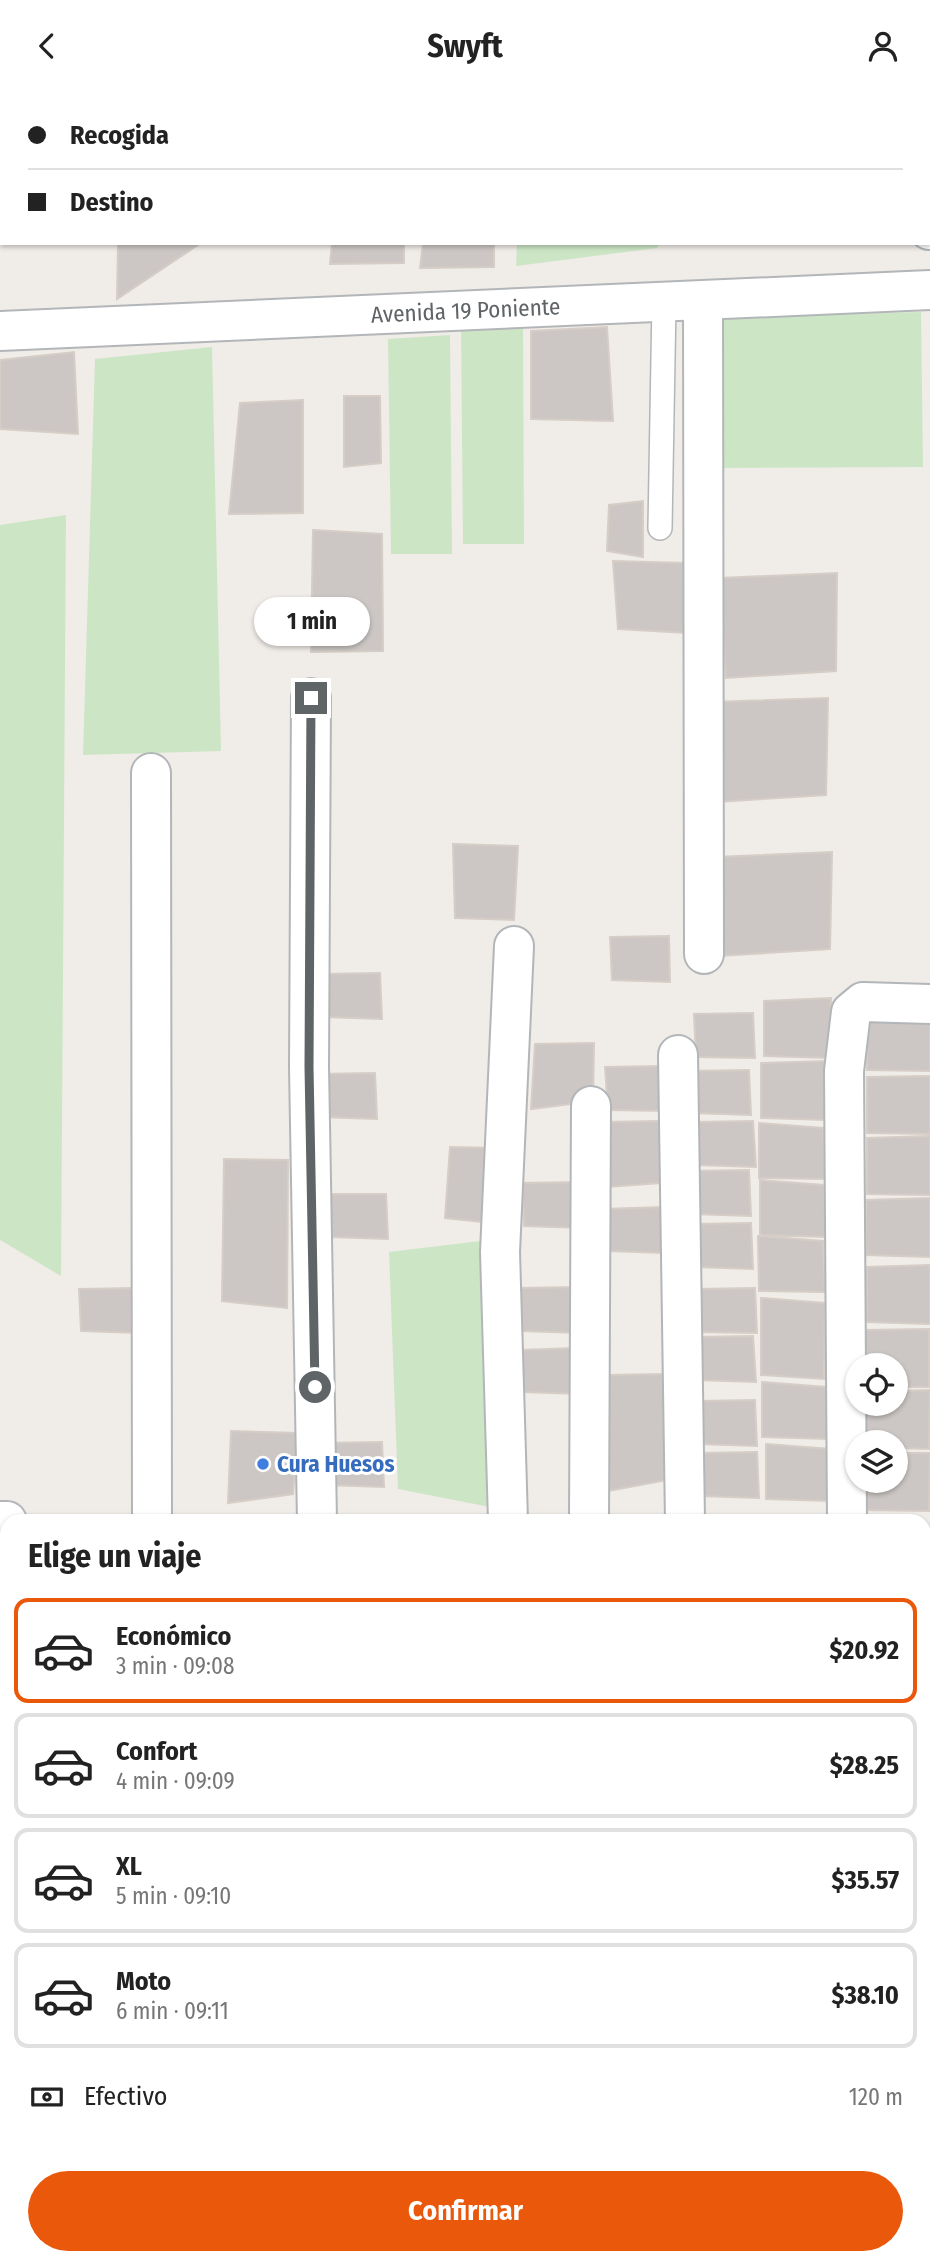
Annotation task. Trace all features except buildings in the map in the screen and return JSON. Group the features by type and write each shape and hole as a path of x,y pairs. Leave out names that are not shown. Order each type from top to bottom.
{"street":[{"name":"Avenida 19 Poniente","path":"0,331 930,289"},
{"path":"703,300 704,954"},
{"path":"311,698 309,1067 317,1514"},
{"path":"151,773 152,1514"},
{"path":"508,1514 500,1252 514,946"},
{"path":"847,1514 844,1071 851,1012 863,1002 930,1004"},
{"path":"678,1055 685,1514"},
{"path":"589,1514 591,1107"}],"lane":[{"path":"660,527 664,302"}],"green space":[{"path":"517,245 658,245 657,248 516,266"},
{"path":"921,312 923,467 718,468 719,318"},
{"path":"523,325 524,544 463,544 461,329"},
{"path":"450,335 452,554 391,554 388,339"},
{"path":"212,347 221,751 83,755 95,359"},
{"path":"66,515 61,1276 0,1240 0,525"},
{"path":"489,1240 495,1508 398,1489 389,1252"}],"place":[{"name":"Cura Huesos","path":"263,1464"}],"route":[{"path":"311,698 309,1067 315,1387"}]}
